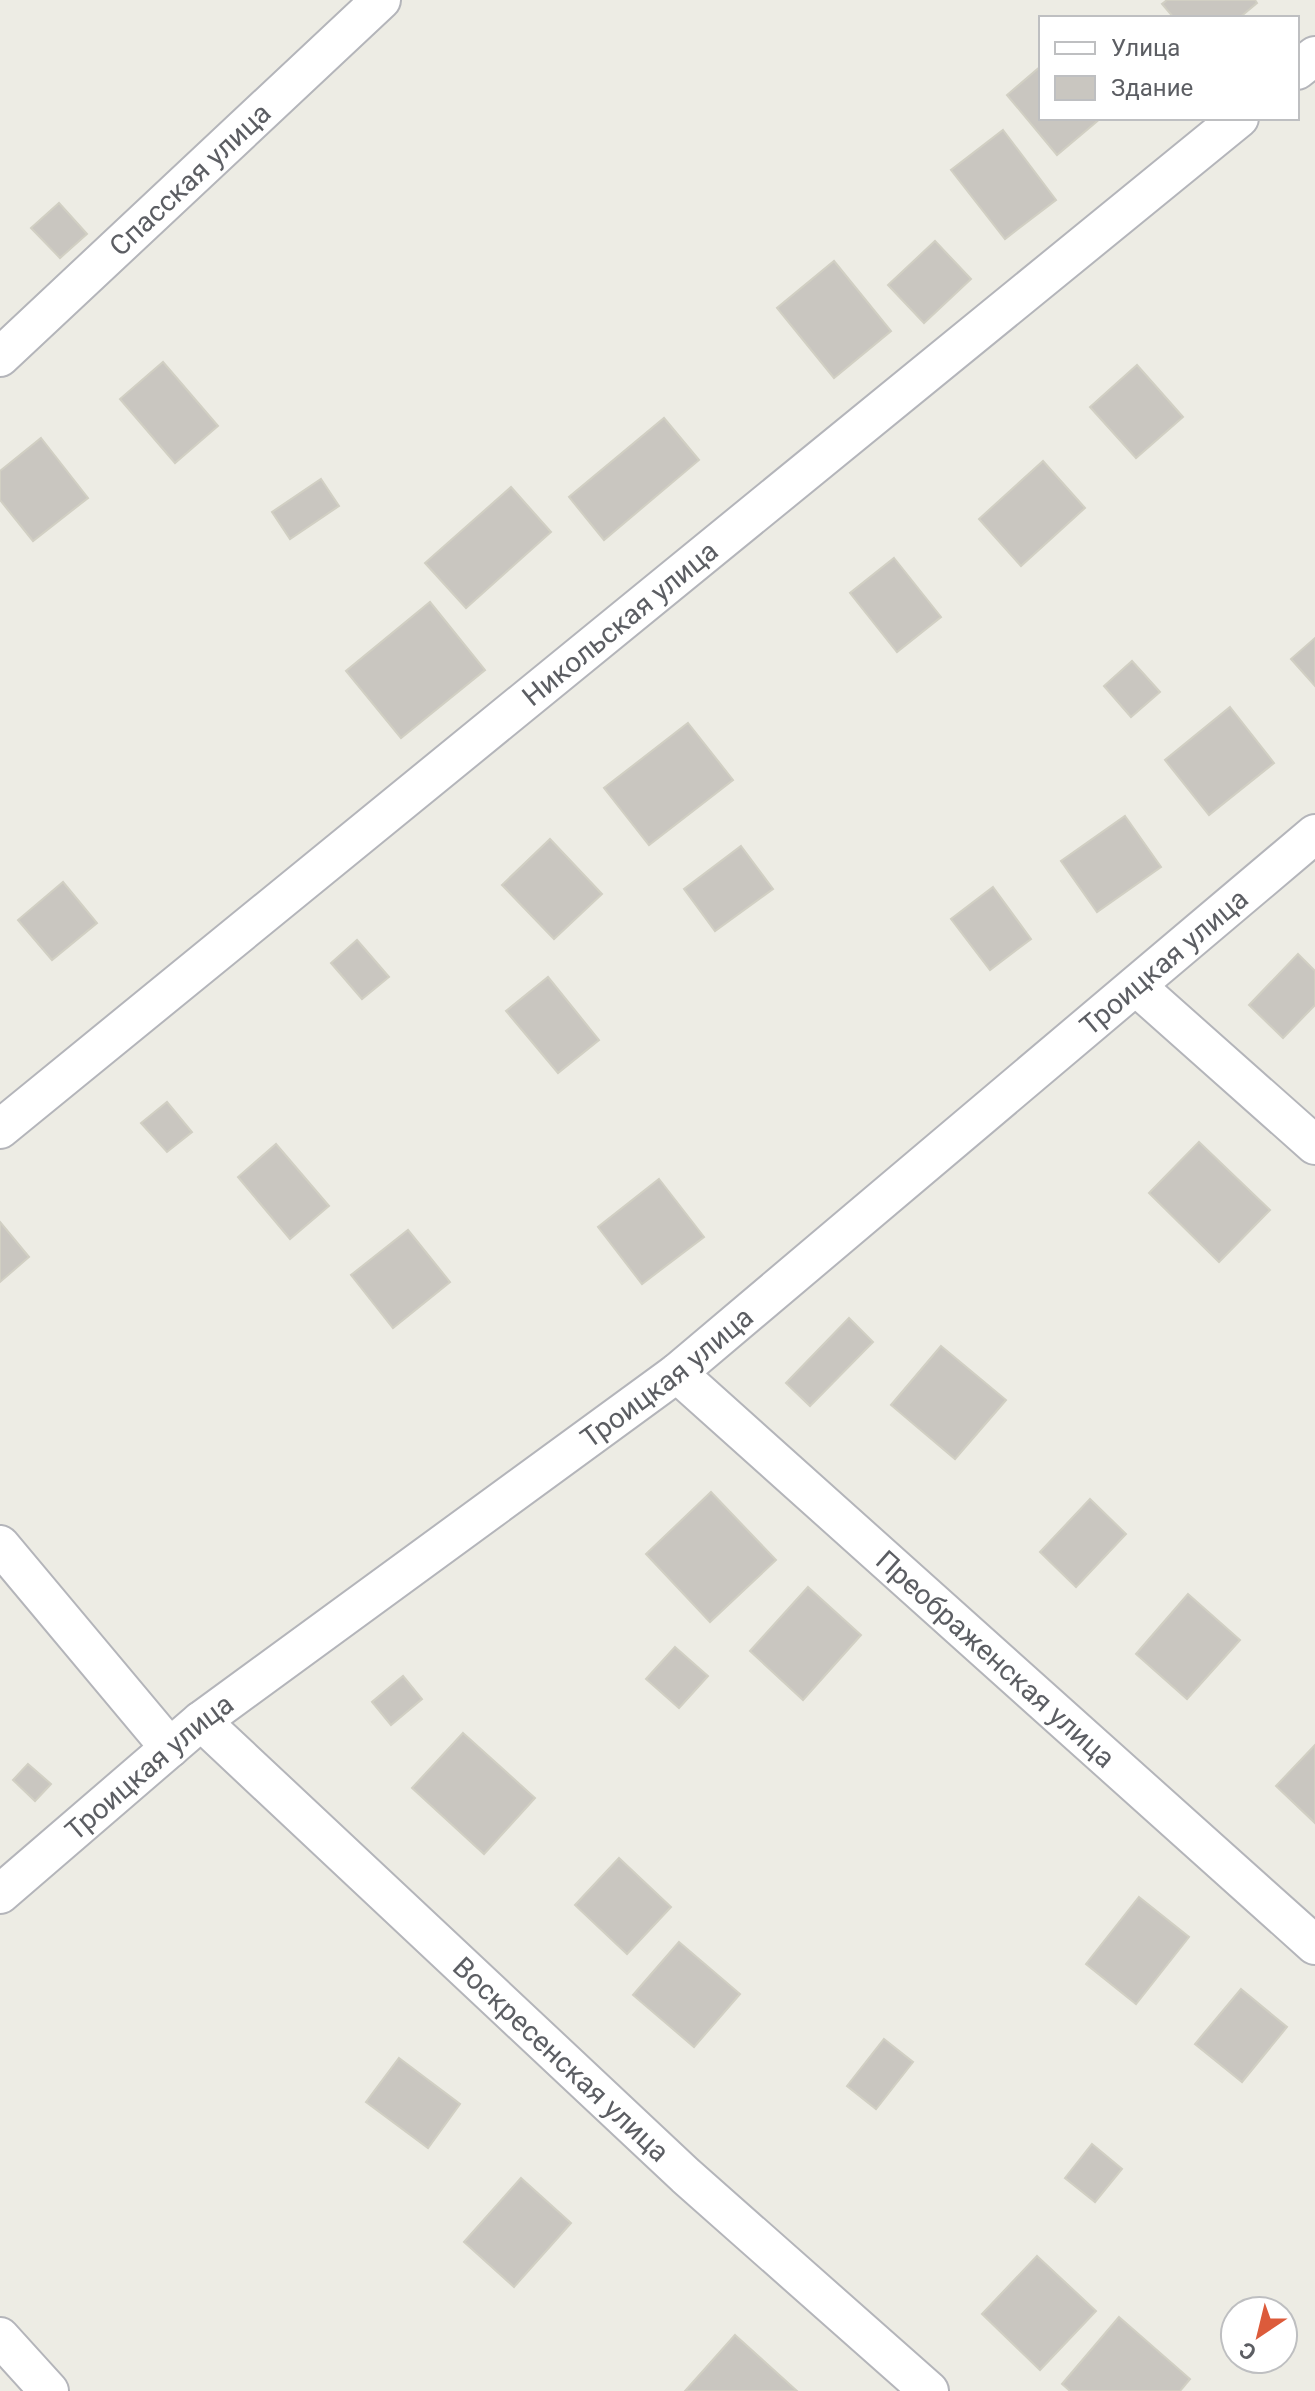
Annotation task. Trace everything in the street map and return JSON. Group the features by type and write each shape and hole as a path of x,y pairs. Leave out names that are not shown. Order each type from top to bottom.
{"street":[{"name":"Спасская улица","path":"0,357 381,0"},
{"path":"1299,68 1315,56"},
{"name":"Никольская улица","path":"0,1129 1237,120"},
{"name":"Троицкая улица","path":"0,1894 201,1721 677,1373 1315,834"},
{"path":"1136,986 1315,1145"},
{"name":"Преображенская улица","path":"677,1373 1315,1945"},
{"path":"0,1545 170,1748"},
{"name":"Воскресенская улица","path":"201,1721 686,2176 929,2391"},
{"path":"0,2337 49,2391"}],"building":[{"path":"1167,0 1255,0 1257,3 1241,16 1172,16 1162,4"},
{"path":"1039,68 1039,120 1099,120 1057,155 1007,95"},
{"path":"1003,130 1056,200 1005,239 951,170"},
{"path":"59,203 87,234 60,258 31,228"},
{"path":"935,241 971,279 924,323 888,285"},
{"path":"834,261 891,331 834,378 777,308"},
{"path":"163,362 218,426 175,463 120,399"},
{"path":"1137,365 1183,417 1136,458 1090,407"},
{"path":"664,418 699,460 604,540 569,497"},
{"path":"41,438 88,498 33,541 0,500 0,471"},
{"path":"1043,461 1085,508 1021,566 979,519"},
{"path":"321,479 339,506 290,539 272,512"},
{"path":"511,487 551,532 466,608 425,563"},
{"path":"894,558 941,617 897,652 850,593"},
{"path":"430,602 485,670 401,738 346,671"},
{"path":"1315,638 1315,686 1291,659"},
{"path":"1132,661 1160,692 1131,717 1104,686"},
{"path":"1230,707 1274,763 1209,815 1165,760"},
{"path":"688,723 733,780 649,845 604,788"},
{"path":"1125,816 1161,867 1097,912 1061,861"},
{"path":"550,839 602,894 554,939 502,885"},
{"path":"741,846 773,889 715,931 684,889"},
{"path":"63,882 97,923 52,960 18,920"},
{"path":"993,887 1031,939 990,970 951,919"},
{"path":"357,940 389,977 362,999 331,963"},
{"path":"1298,954 1315,971 1315,1005 1283,1038 1249,1005"},
{"path":"548,977 599,1040 558,1073 506,1011"},
{"path":"167,1102 192,1132 167,1152 141,1123"},
{"path":"1199,1142 1270,1210 1219,1262 1149,1193"},
{"path":"276,1144 329,1206 290,1239 238,1177"},
{"path":"659,1179 704,1237 642,1284 598,1227"},
{"path":"0,1222 29,1257 0,1282"},
{"path":"408,1230 450,1282 393,1328 351,1275"},
{"path":"849,1318 873,1342 810,1406 786,1383"},
{"path":"941,1346 1006,1400 955,1459 891,1405"},
{"path":"711,1492 776,1560 710,1622 646,1554"},
{"path":"1090,1499 1126,1534 1076,1587 1040,1552"},
{"path":"808,1587 861,1635 803,1700 750,1651"},
{"path":"1188,1594 1240,1640 1187,1699 1136,1654"},
{"path":"675,1647 708,1676 679,1708 646,1679"},
{"path":"403,1676 422,1699 391,1725 372,1702"},
{"path":"463,1733 535,1798 484,1854 412,1788"},
{"path":"1315,1745 1315,1823 1276,1786"},
{"path":"28,1764 51,1784 35,1801 13,1780"},
{"path":"619,1858 671,1907 627,1954 575,1905"},
{"path":"1139,1897 1189,1937 1136,2004 1086,1964"},
{"path":"679,1942 740,1994 694,2047 633,1995"},
{"path":"1241,1989 1287,2027 1242,2082 1195,2044"},
{"path":"884,2039 913,2062 876,2109 847,2086"},
{"path":"399,2058 460,2104 428,2148 366,2102"},
{"path":"1092,2144 1122,2169 1095,2202 1065,2178"},
{"path":"521,2178 571,2223 514,2287 464,2242"},
{"path":"1037,2256 1096,2311 1040,2370 982,2314"},
{"path":"1119,2317 1190,2379 1180,2391 1070,2391 1062,2384"},
{"path":"735,2335 797,2391 685,2391"}]}
